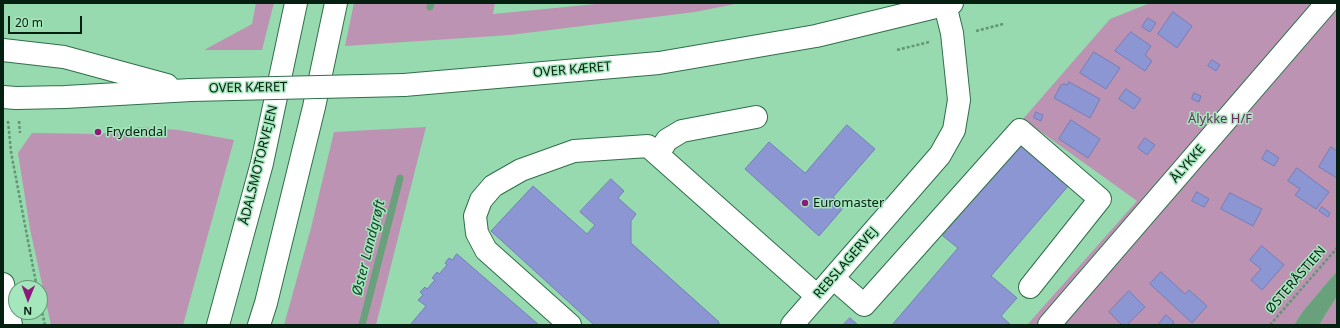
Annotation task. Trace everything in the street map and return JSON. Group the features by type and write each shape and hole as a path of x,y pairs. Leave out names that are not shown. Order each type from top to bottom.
{"main road":[{"name":"ÅDALSMOTORVEJEN","path":"218,325 262,164 296,3"},
{"path":"259,325 266,303 312,114 336,3"},
{"name":"ÅLYKKE","path":"1049,325 1327,3"},
{"name":"OVER KÆRET","path":"3,97 58,97 189,89 404,85 659,63 816,36 948,4"},
{"name":"REBSLAGERVEJ","path":"792,325 940,155 954,130 959,100 948,4"},
{"name":"OVER KÆRET","path":"3,50 64,57 189,89"},
{"path":"658,154 668,140 682,131 756,117"},
{"path":"833,278 864,305 1020,130 1100,199 1030,287"},
{"path":"570,325 486,250 477,233 475,216 481,200 493,186 521,170 574,151 648,146 818,296"},
{"path":"3,284 11,325"},
{"path":"3,313 7,325"}],"path":[{"path":"10,143 36,280"},
{"name":"ØSTERÅSTIEN","path":"1270,325 1337,248"}],"green space":[{"path":"256,3 274,3 262,50 204,50 252,24"},
{"path":"354,3 495,3 493,14 606,3 740,3 695,12 510,35 345,46"},
{"name":"Ålykke H/F","path":"1150,3 1337,3 1337,271 1303,311 1294,325 1027,325 1137,201 1023,119 1110,19"},
{"path":"140,127 179,130 234,140 183,325 51,325 48,311 48,280 41,280 30,229 18,153 32,133 100,134"},
{"path":"426,127 376,325 284,325 311,228 334,132"},
{"path":"1337,296 1337,325 1319,325 1336,297"}],"shaded area":[{"path":"1337,271 1337,296 1319,325 1294,325 1303,311"}],"building":[{"path":"1173,12 1192,26 1177,48 1158,34"},
{"path":"1148,18 1156,23 1150,32 1142,27"},
{"path":"1131,32 1151,46 1145,55 1152,61 1145,71 1115,51"},
{"path":"1094,52 1120,68 1106,89 1080,73"},
{"path":"1212,60 1220,65 1216,71 1208,66"},
{"path":"1069,82 1100,99 1090,118 1054,98 1061,85 1067,85"},
{"path":"1126,89 1141,99 1134,109 1119,99"},
{"path":"1194,93 1201,96 1199,102 1192,99"},
{"path":"1036,112 1043,115 1041,121 1034,118"},
{"path":"1071,120 1100,139 1088,158 1059,139"},
{"path":"847,125 875,149 833,197 844,207 819,236 745,169 769,142 805,173"},
{"path":"1145,138 1155,145 1147,155 1138,148"},
{"path":"1021,144 1069,185 991,276 1017,298 1001,316 1011,325 892,325 958,248 943,236"},
{"path":"1331,147 1337,151 1337,178 1319,167"},
{"path":"1267,150 1279,158 1274,166 1262,159"},
{"path":"1297,168 1329,192 1316,209 1295,195 1300,189 1288,181"},
{"path":"611,179 624,191 618,198 636,214 631,221 631,243 721,325 594,325 491,231 533,186 587,234 595,225 580,212"},
{"path":"1197,192 1209,199 1204,207 1192,201"},
{"path":"1230,193 1262,209 1253,226 1221,209"},
{"path":"1322,207 1330,213 1328,217 1319,211"},
{"path":"1262,246 1284,265 1262,290 1251,280 1261,269 1250,260"},
{"path":"457,254 539,325 410,325 426,306 418,300 423,295 420,292 425,287 427,289 435,280 432,278 437,272 439,274 447,265 445,263 449,258 452,260"},
{"path":"1161,272 1185,294 1189,290 1207,306 1192,323 1150,284"},
{"path":"1129,291 1145,307 1127,325 1122,325 1109,312"},
{"path":"1166,315 1174,322 1172,325 1158,325"},
{"path":"850,318 858,325 843,325"}],"waterway":[{"name":"Øster Landgrøft","path":"430,7 431,3"},
{"name":"Øster Landgrøft","path":"362,325 400,178"}],"place":[{"name":"Frydendal","path":"98,132"},
{"name":"Euromaster","path":"805,203"}]}
